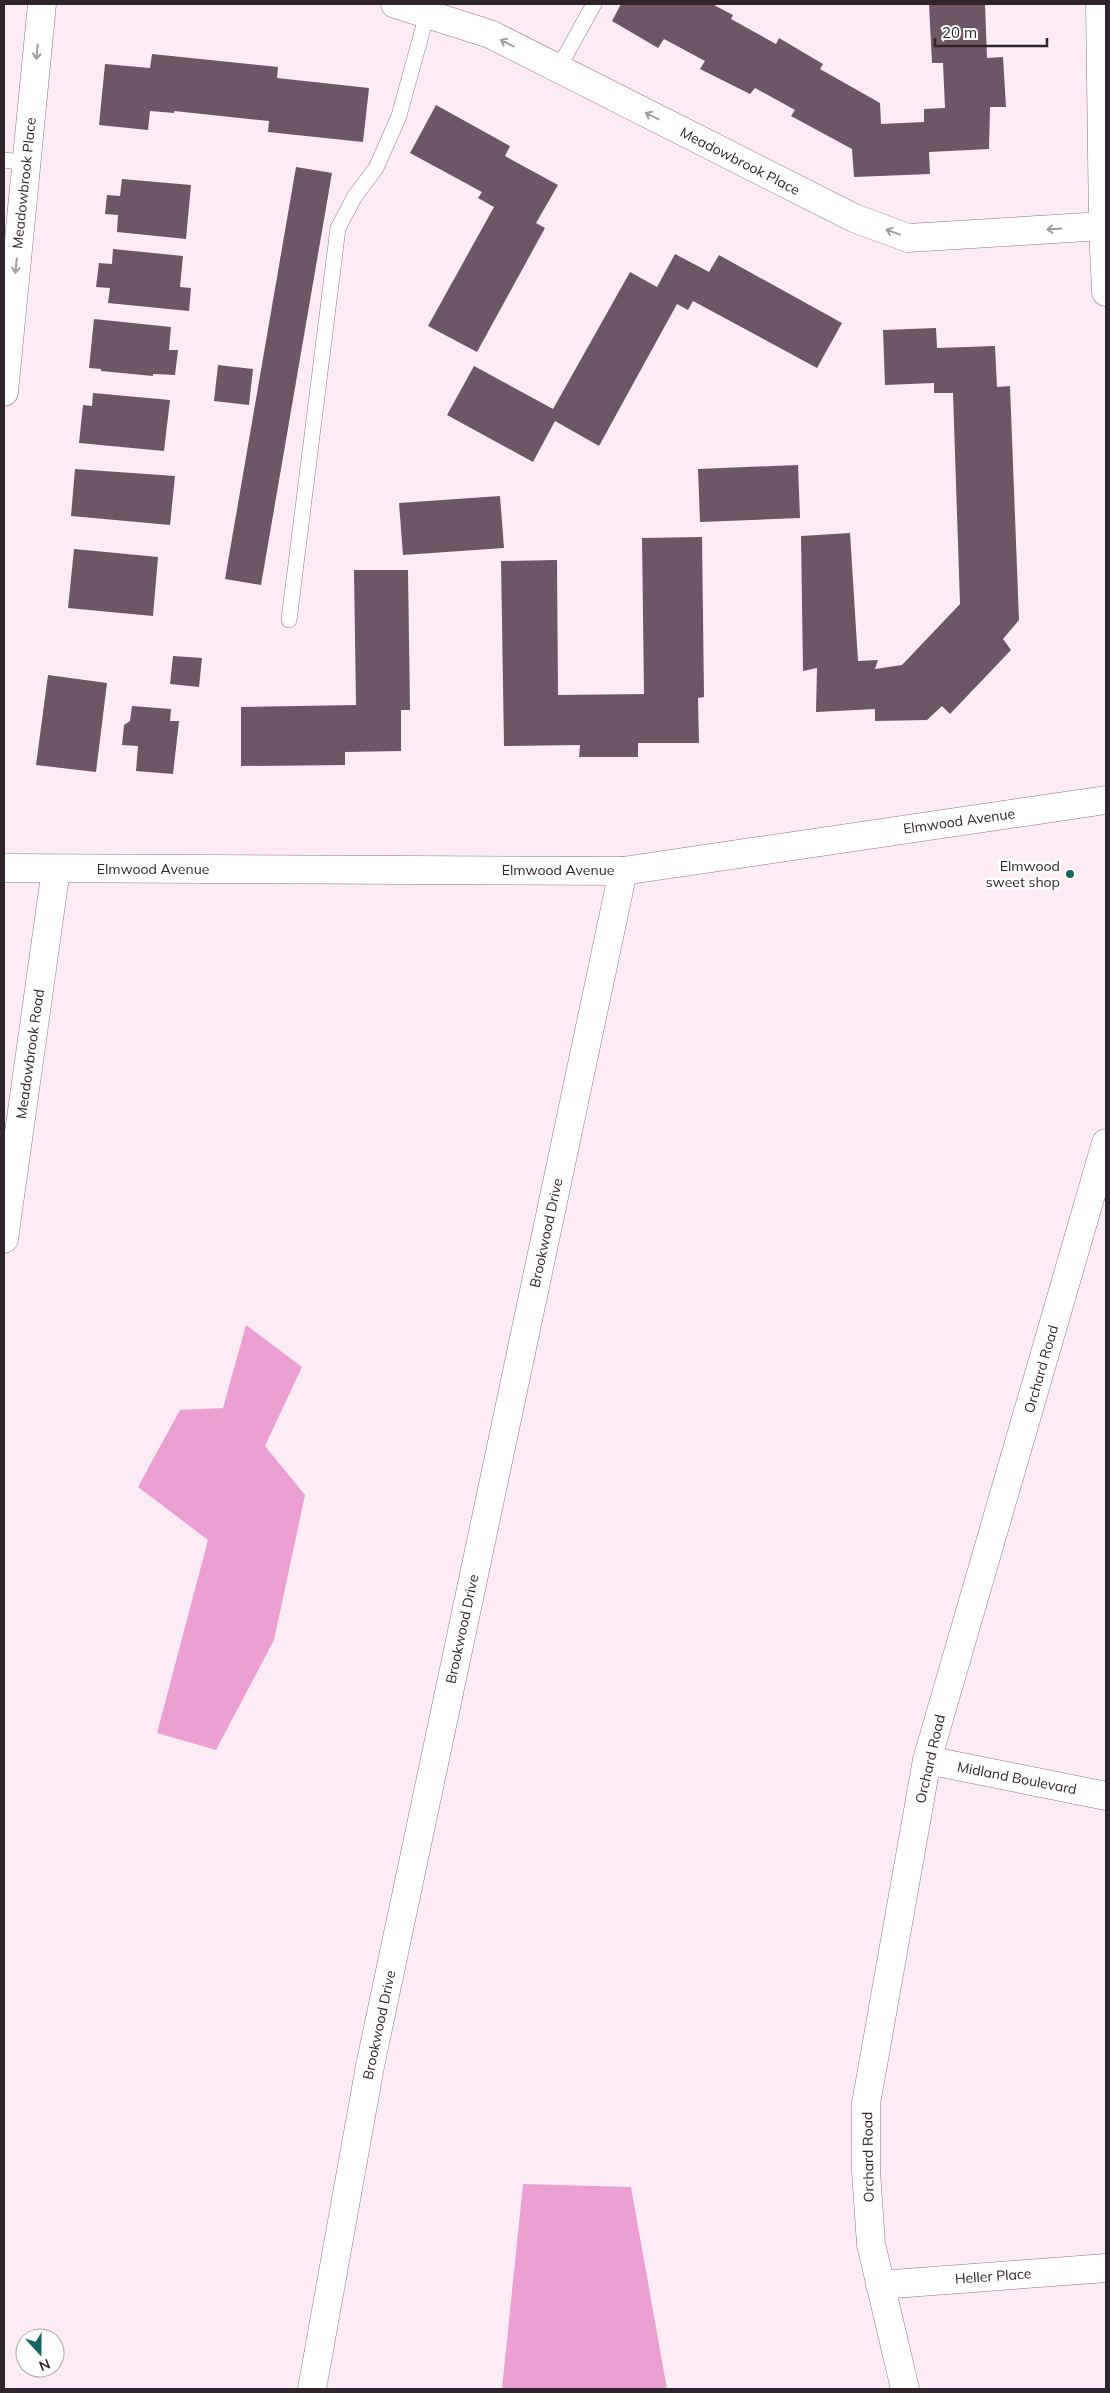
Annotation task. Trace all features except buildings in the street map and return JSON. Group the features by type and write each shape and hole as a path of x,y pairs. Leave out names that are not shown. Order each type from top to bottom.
{"street":[{"name":"Meadowbrook Place","path":"4,392 15,162 42,4"},
{"name":"Meadowbrook Place","path":"395,4 490,34 854,218 908,238 1103,226"},
{"path":"1100,4 1103,226 1106,292"},
{"name":"Elmwood Avenue","path":"4,868 623,870 1106,800"},
{"name":"Meadowbrook Road","path":"4,1239 56,869"},
{"name":"Brookwood Drive","path":"312,2389 370,2066 623,870"},
{"name":"Orchard Road","path":"905,2389 871,2244 866,2171 866,2104 927,1760 1106,1142"},
{"name":"Midland Boulevard","path":"927,1760 1106,1796"},
{"name":"Heller Place","path":"880,2285 1106,2268"}],"lane":[{"path":"558,69 594,4"},
{"path":"289,620 338,228 355,196 376,168 399,116 427,14"}],"shaded area":[{"path":"246,1325 302,1367 265,1446 305,1495 274,1640 216,1750 157,1733 208,1540 138,1487 180,1410 223,1408"},
{"path":"523,2184 631,2187 667,2389 502,2389"}],"place":[{"name":"Elmwood sweet shop","path":"1070,874"}]}
